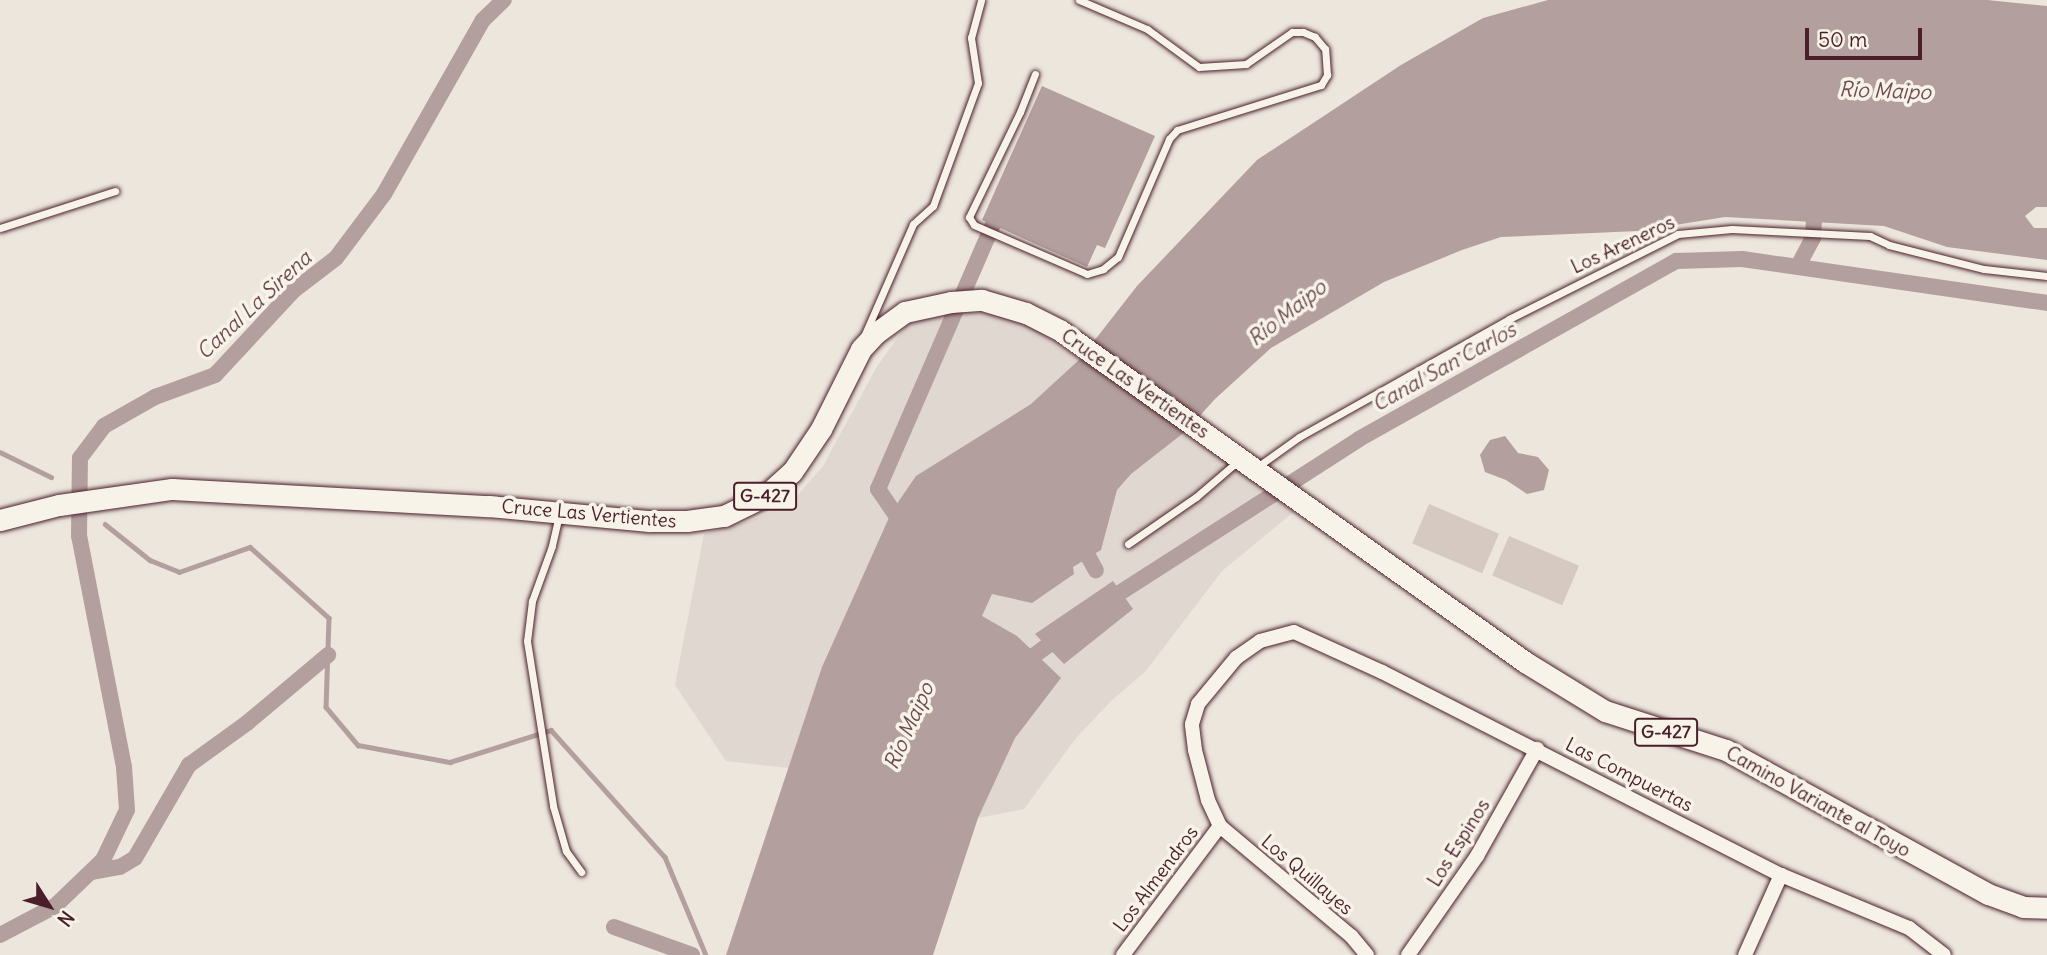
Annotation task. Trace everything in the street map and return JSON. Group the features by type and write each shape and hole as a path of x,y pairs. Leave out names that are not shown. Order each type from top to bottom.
{"main road":[{"name":"Cruce Las Vertientes","path":"0,520 59,505 147,491 198,489 687,522 724,516 744,509 765,496 792,472 821,429 861,349 905,312 951,302 982,300 1026,313 1077,342 1310,508"},
{"name":"Camino Variante al Toyo","path":"1310,508 1525,662 1605,711 1726,750 1989,894 2023,907 2047,908"}],"street":[{"name":"Las Compuertas","path":"1293,632 1537,749 1781,875 1909,928 1944,955"},
{"name":"Los Almendros","path":"1123,955 1220,826 1208,800 1195,750 1192,724 1198,704 1236,658 1260,641 1293,632"},
{"name":"Los Espinos","path":"1408,955 1477,856 1537,749"},
{"name":"Los Quillayes","path":"1220,826 1351,936 1367,955"},
{"path":"1745,955 1781,875"}],"lane":[{"path":"861,349 869,320 913,224 933,206 978,83 971,38 981,0"},
{"path":"1035,74 968,217 974,225 1087,274 1103,269 1118,257 1169,139 1177,130 1321,85 1327,75 1325,50 1315,37 1303,33 1292,32 1246,64 1199,67 1147,29 1079,0"},
{"path":"0,228 115,191"},
{"name":"Los Areneros","path":"1128,544 1196,497 1299,437 1509,319 1678,233 1732,229 1870,236 1889,245 1984,269 2047,276"},
{"path":"560,512 552,546 532,601 527,641 552,806 566,850 581,872"}],"shaded area":[{"path":"945,311 1018,316 1296,510 1222,571 1145,672 1112,700 1076,738 1024,809 978,818 789,768 726,761 675,685 704,534 749,521 790,504 823,466 876,368 906,326"},
{"path":"1429,504 1499,534 1482,573 1412,544"},
{"path":"1509,536 1579,566 1562,605 1492,576"}],"water":[{"name":"Río Maipo","path":"1548,0 1987,0 2047,6 2047,207 2036,207 2025,216 2034,228 2047,228 2047,260 1947,247 1884,226 1725,217 1638,231 1501,237 1384,282 1271,348 1215,399 1186,431 1131,474 1117,490 1101,550 1073,567 1074,574 1032,603 992,594 982,616 1017,636 1061,678 1015,738 978,818 933,955 726,955 822,667 892,511 916,476 1031,404 1080,359 1137,286 1257,160 1401,65 1483,18"},
{"path":"1042,86 1155,136 1105,248 1097,245 1087,267 982,220"},
{"path":"1505,436 1518,453 1538,457 1549,470 1544,490 1527,494 1506,480 1485,472 1480,455 1490,440"},
{"path":"1113,581 1133,609 1064,664 1035,634"}],"waterway":[{"name":"Canal La Sirena","path":"0,935 55,906 103,860 127,810 124,767 79,536 80,458 104,426 155,397 215,375 293,291 336,258 384,194 483,20 504,0"},
{"path":"1798,266 1813,238 1814,220 1821,205"},
{"path":"904,527 878,489 993,225"},
{"name":"Canal San Carlos","path":"1104,603 1359,439 1676,261 1742,259 2047,303"},
{"path":"0,452 51,477"},
{"path":"105,524 150,560 179,572 250,547 329,618 326,707 358,745 450,762 551,730 665,857 706,955"},
{"path":"1078,538 1096,570"},
{"name":"Canal San Carlos","path":"1018,662 1035,655 1064,633"},
{"path":"91,872 120,867 135,858 189,765 247,723 328,655"},
{"path":"614,927 692,955"}]}
